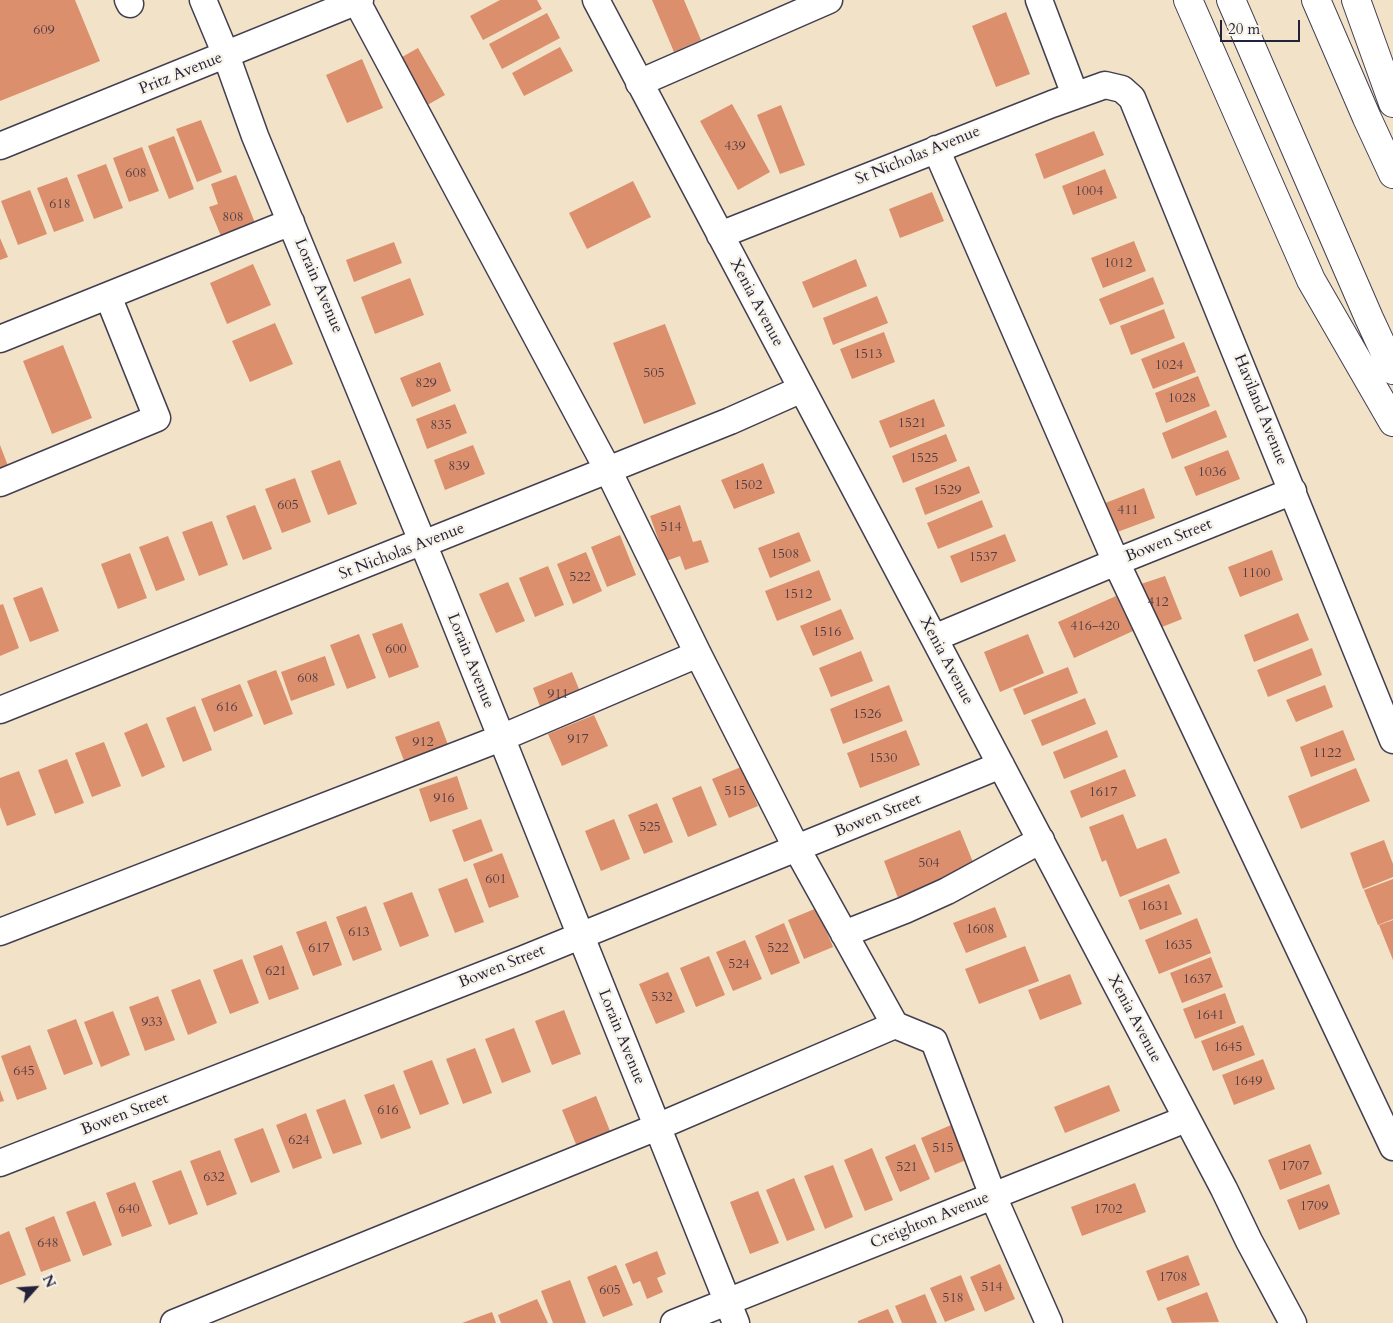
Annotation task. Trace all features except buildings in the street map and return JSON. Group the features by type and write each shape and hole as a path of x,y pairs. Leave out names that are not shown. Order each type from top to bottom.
{"highway":[{"path":"1188,0 1311,280 1393,422"},
{"path":"1231,0 1393,370"},
{"path":"1316,0 1393,174"},
{"path":"1356,0 1393,103"}],"street":[{"name":"Lorain Avenue","path":"204,0 255,136 423,544 731,1312"},
{"name":"Pritz Avenue","path":"0,146 226,56 358,0"},
{"path":"358,0 608,470 698,654 797,849 844,934 895,1026 934,1041 994,1196 1050,1323"},
{"name":"Xenia Avenue","path":"596,0 1224,1188 1249,1241 1293,1323"},
{"path":"639,83 830,0"},
{"path":"1039,0 1076,95"},
{"name":"St Nicholas Avenue","path":"720,235 1076,95 1105,85 1118,87"},
{"name":"Haviland Avenue","path":"1118,87 1132,98 1393,740"},
{"path":"936,150 1116,562 1393,1148"},
{"path":"0,339 291,222"},
{"path":"0,483 157,418 108,296"},
{"name":"St Nicholas Avenue","path":"0,710 413,545 423,544 608,470 802,389"},
{"name":"Bowen Street","path":"934,638 1292,491"},
{"path":"0,932 501,738 698,654"},
{"name":"Bowen Street","path":"0,1163 512,963 1001,765"},
{"path":"844,934 947,891 1040,840"},
{"path":"174,1323 657,1127 895,1026"},
{"name":"Creighton Avenue","path":"674,1323 731,1312 994,1196 1186,1119"}]}
